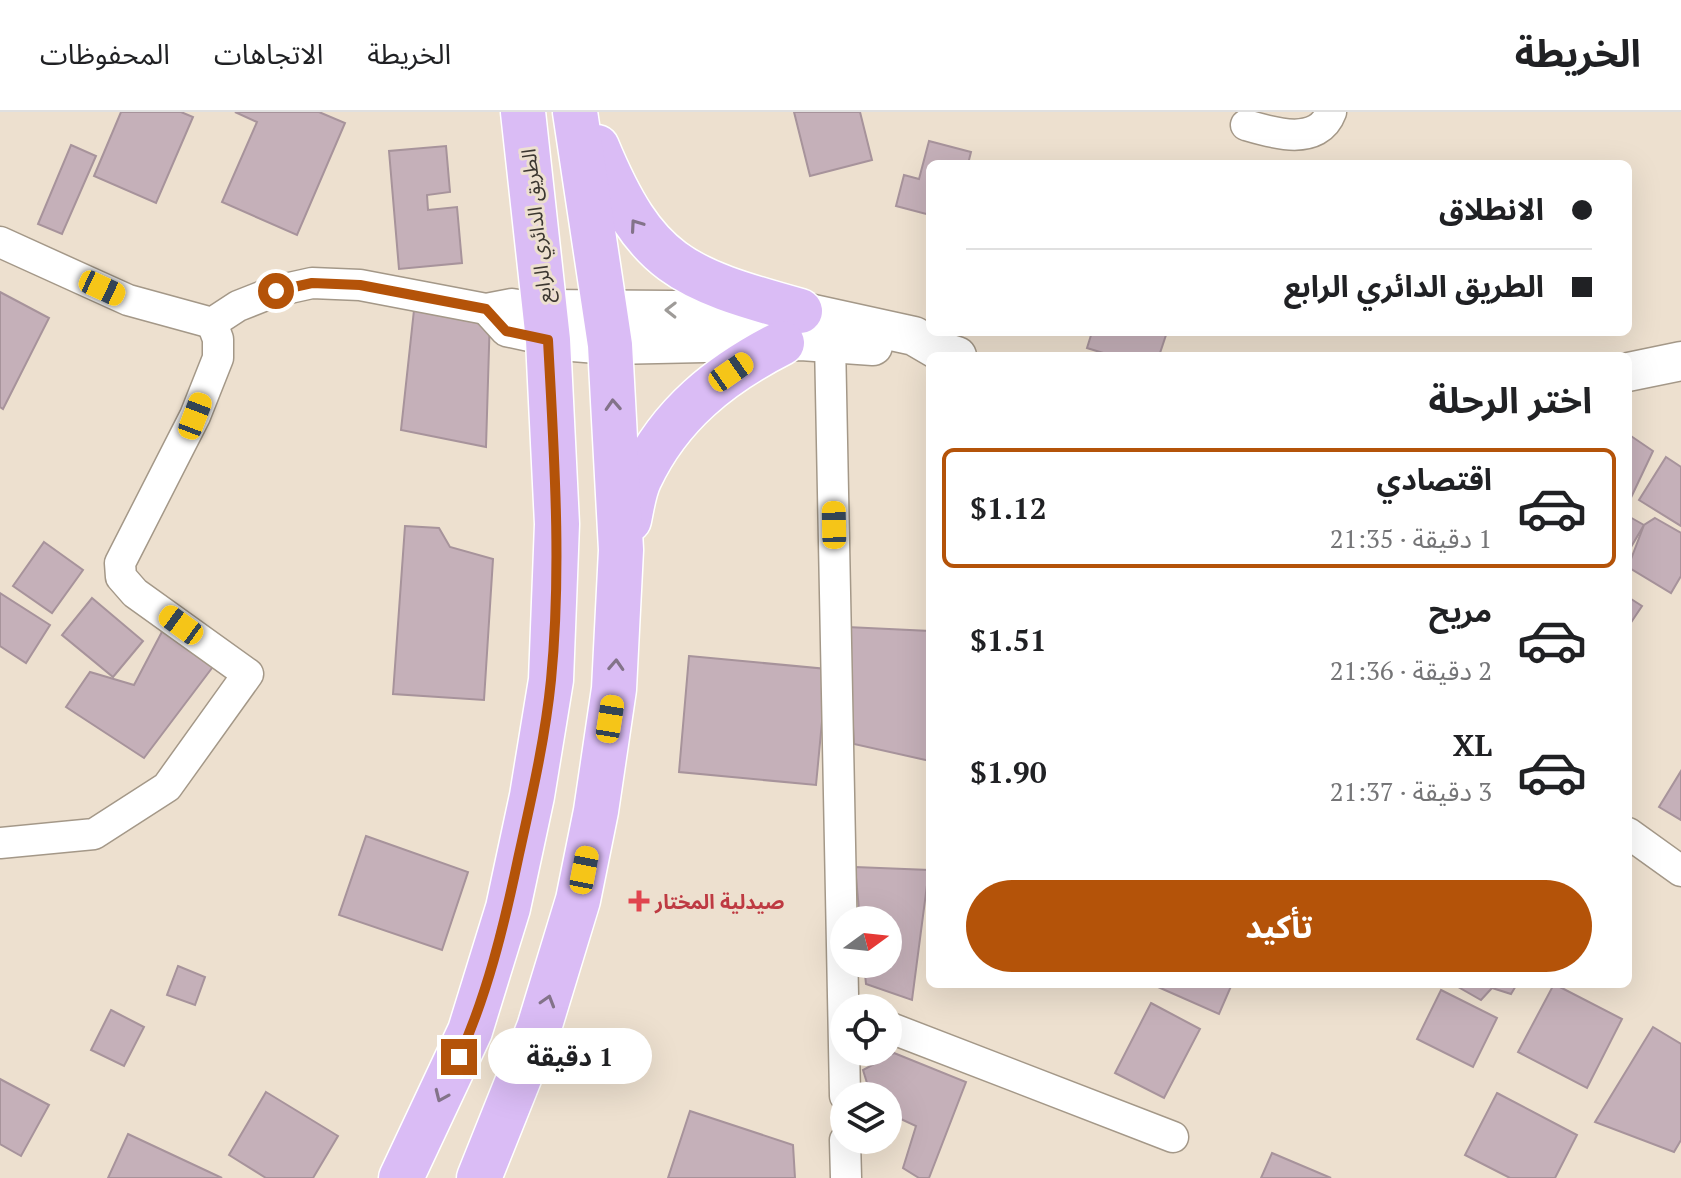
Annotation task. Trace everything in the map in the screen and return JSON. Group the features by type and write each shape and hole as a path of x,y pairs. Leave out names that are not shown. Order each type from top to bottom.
{"main road":[{"name":"الطريق الدائري الرابع","path":"401,1178 470,1031 508,908 532,796 551,680 557,524 547,324 523,112"},
{"path":"480,1177 539,1028 578,900 596,811 614,689 621,550 608,327 575,112"},
{"path":"582,112 623,207 644,237 661,254 693,275 804,332"},
{"path":"621,550 639,479 675,421 713,384 750,359 804,332"}],"street":[{"path":"1246,125 1286,137 1314,131 1328,119 1331,112"},
{"path":"0,242 128,300 212,323 276,291 312,283 360,285 486,309 512,304 547,324 914,336 945,352"},
{"path":"0,843 94,834 167,787 248,674 135,593 121,577 120,563 195,416 218,358 218,339 212,323"},
{"path":"804,332 843,994"},
{"path":"1632,371 1681,361"},
{"path":"1632,836 1681,871"},
{"path":"902,1032 1173,1137"},
{"path":"845,1154 846,1178"}],"building":[{"path":"121,112 181,112 193,117 156,203 94,176"},
{"path":"235,112 319,112 345,123 297,235 222,202 257,122"},
{"path":"794,112 860,112 872,160 810,176"},
{"path":"929,141 971,152 969,160 926,160 926,214 896,206 904,175 919,179"},
{"path":"71,145 96,156 62,234 38,224"},
{"path":"446,146 450,192 427,195 428,210 457,207 462,263 399,269 389,151"},
{"path":"0,292 49,318 3,409 0,407"},
{"path":"414,310 490,315 486,447 401,430"},
{"path":"1091,336 1166,336 1160,352 1100,352 1087,348"},
{"path":"1632,437 1653,451 1632,496"},
{"path":"1666,457 1681,467 1681,526 1639,500"},
{"path":"1632,518 1644,525 1632,545"},
{"path":"1655,518 1681,533 1681,576 1671,593 1632,569 1632,556 1644,525"},
{"path":"405,526 439,528 450,547 493,559 484,700 393,694"},
{"path":"44,542 83,570 52,613 13,586"},
{"path":"0,593 50,625 26,663 0,646"},
{"path":"92,598 143,641 113,677 62,635"},
{"path":"1632,600 1642,606 1632,621"},
{"path":"165,626 215,664 144,758 66,707 90,672 134,685"},
{"path":"847,627 926,631 926,760 854,744"},
{"path":"689,656 827,669 816,785 679,772"},
{"path":"1681,771 1681,820 1659,807"},
{"path":"366,836 468,872 442,950 339,915"},
{"path":"855,867 926,870 926,893 912,1000 866,984 865,978 902,978 902,906 859,906"},
{"path":"178,966 205,977 195,1005 167,995"},
{"path":"1160,988 1230,988 1219,1014"},
{"path":"1460,988 1492,988 1481,1000"},
{"path":"1492,988 1515,988 1511,994"},
{"path":"1552,988 1562,988 1622,1019 1587,1088 1518,1052"},
{"path":"1441,990 1497,1018 1473,1067 1417,1039"},
{"path":"1151,1003 1200,1029 1164,1098 1115,1073"},
{"path":"111,1010 144,1027 124,1066 91,1050"},
{"path":"1653,1027 1681,1044 1681,1140 1674,1152 1595,1122"},
{"path":"902,1056 966,1082 929,1178 919,1178 903,1168 916,1126 902,1120 902,1082 867,1082 863,1070 870,1066 902,1066"},
{"path":"0,1079 49,1105 21,1156 0,1144"},
{"path":"266,1092 338,1136 313,1178 266,1178 229,1155"},
{"path":"1497,1093 1577,1135 1555,1178 1510,1178 1465,1155"},
{"path":"690,1111 793,1145 795,1178 668,1178"},
{"path":"128,1134 222,1178 108,1178"},
{"path":"1272,1153 1331,1178 1261,1178"}],"place":[{"name":"صيدلية المختار","path":"639,901"}],"route":[{"path":"276,291 312,283 360,285 486,309 506,331 548,340 557,524 551,680 532,796 508,908 459,1057"}]}
